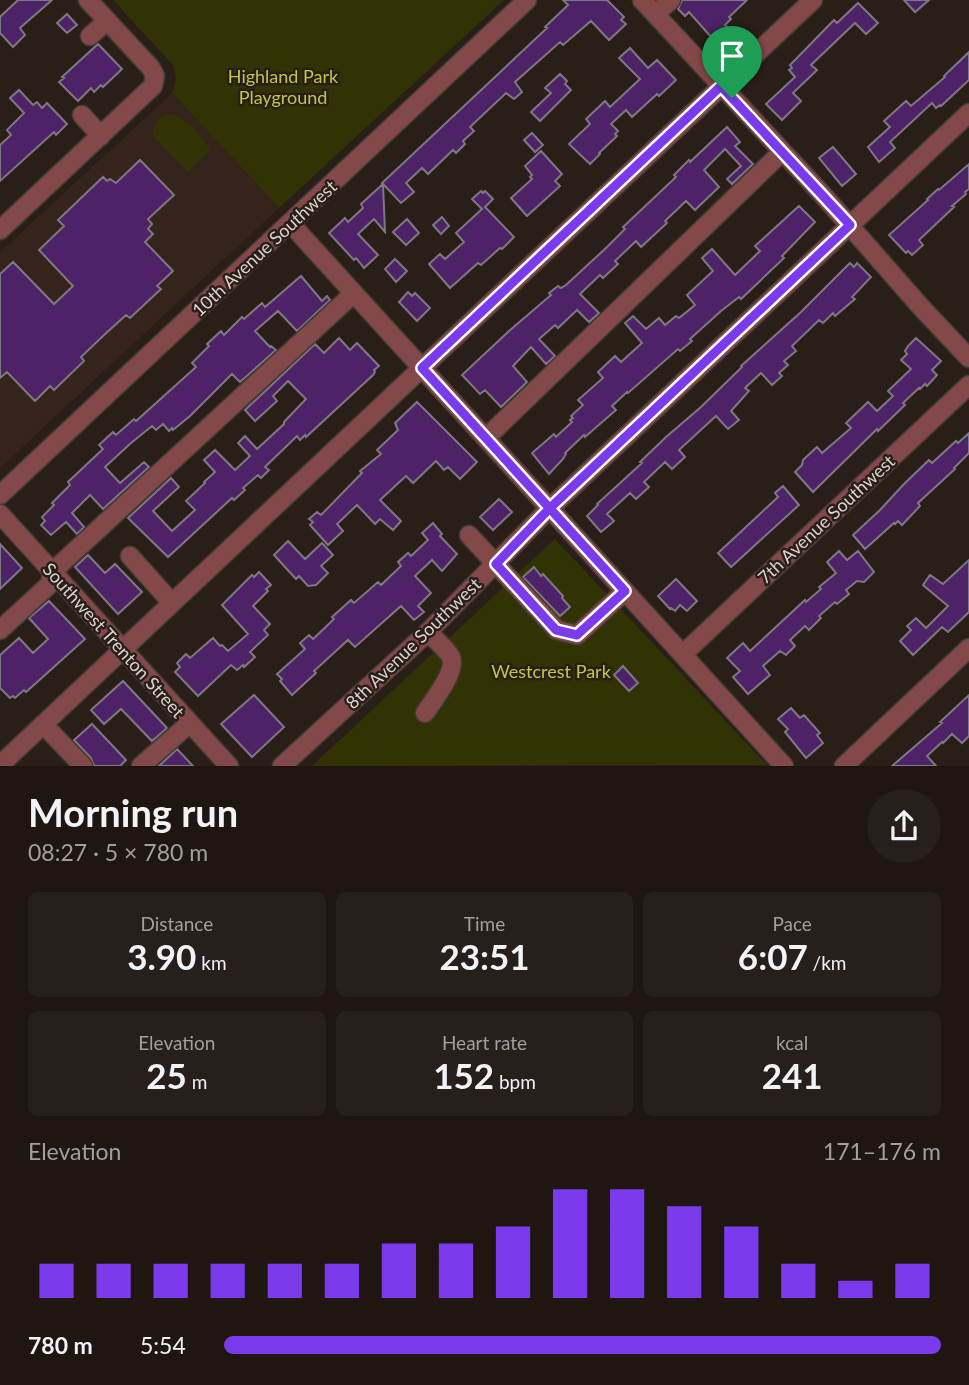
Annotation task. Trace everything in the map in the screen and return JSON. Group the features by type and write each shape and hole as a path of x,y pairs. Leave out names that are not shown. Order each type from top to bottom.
{"street":[{"path":"0,230 153,86 155,76 151,68 88,0"},
{"name":"10th Avenue Southwest","path":"0,495 527,0"},
{"path":"642,0 969,358"},
{"path":"655,14 671,0"},
{"path":"0,765 813,0"},
{"path":"90,36 107,20"},
{"name":"8th Avenue Southwest","path":"282,765 428,632 550,508 969,113"},
{"path":"82,116 101,136"},
{"path":"486,438 782,152"},
{"path":"290,223 784,765"},
{"path":"0,630 50,584 52,572 354,293"},
{"name":"7th Avenue Southwest","path":"683,654 969,385"},
{"name":"Southwest Trenton Street","path":"0,514 229,765"},
{"path":"469,536 556,630 577,635 625,591"},
{"path":"130,556 173,603"},
{"path":"425,713 448,677 452,663 446,651 428,632"},
{"path":"844,765 969,648"},
{"path":"141,765 190,723"},
{"path":"43,724 83,765"}],"shaded area":[{"path":"172,93 279,208 0,468 0,252"}],"green space":[{"name":"Highland Park Playground","path":"113,0 504,0 279,208 172,93 176,78 172,64"},
{"path":"168,114 188,123 210,150 188,172 153,136 156,122"},
{"name":"Westcrest Park","path":"555,539 767,765 312,766"}],"building":[{"path":"18,0 52,0 20,28 25,35 13,47 0,33 0,17"},
{"path":"563,0 607,0 624,17 621,20 626,24 609,40 591,21 563,45 560,42 515,82 522,92 514,99 506,93 470,127 474,131 463,141 465,144 456,153 453,150 428,174 422,168 406,183 414,192 401,203 382,183 547,28 545,27 568,5"},
{"path":"682,0 747,0 729,17 731,19 725,25 727,27 716,37 711,37 689,12 685,16 678,9"},
{"path":"904,0 929,0 915,12"},
{"path":"858,3 878,23 866,34 855,23 811,65 817,70 793,93 801,101 782,120 766,104 795,77 789,70 792,68 790,65 834,20 837,23"},
{"path":"67,14 77,25 67,33 57,23"},
{"path":"98,44 122,69 103,87 101,85 94,92 91,88 78,101 59,82"},
{"path":"630,48 648,68 657,60 676,80 632,117 626,110 611,124 618,131 615,134 617,136 590,164 569,144 590,124 586,119 605,101 610,107 640,79 619,58"},
{"path":"969,52 969,80 941,106 936,108 932,103 890,142 895,148 879,162 868,147 890,127 884,121 906,101 911,106"},
{"path":"560,74 571,90 540,121 531,112 551,93 545,88"},
{"path":"19,90 33,105 37,102 42,108 47,103 67,124 56,135 54,132 0,181 0,145 11,135 7,130 24,113 10,98"},
{"path":"727,127 740,142 735,146 753,164 732,184 727,179 741,166 725,149 704,170 719,187 695,210 686,201 641,247 636,241 615,261 618,264 603,278 600,275 580,294 599,313 589,322 577,310 558,328 555,325 539,339 555,356 546,364 531,347 513,366 527,382 501,407 485,390 480,394 462,375 551,295 549,293 558,286 561,288 566,285 607,247 625,229 623,227 676,177 674,175 689,160 690,162"},
{"path":"532,133 543,145 535,152 524,140"},
{"path":"833,147 856,174 842,186 819,158"},
{"path":"541,151 562,174 555,181 560,186 527,216 511,198 532,179 525,166"},
{"path":"140,160 174,195 148,219 152,224 148,229 153,234 145,242 173,271 157,286 161,289 130,318 126,315 81,357 84,361 54,390 50,386 35,401 7,372 0,378 0,274 13,262 54,304 73,286 39,250 64,226 58,220 103,177 116,183"},
{"path":"969,164 969,189 966,194 919,240 923,245 912,255 908,251 906,253 889,235"},
{"path":"383,184 385,232 374,219 358,234 378,255 364,268 329,233 345,218 348,222 363,208 361,204"},
{"path":"485,191 493,199 485,207 514,237 481,265 478,263 450,288 429,264 440,254 445,259 464,242 456,233 482,209 472,199"},
{"path":"799,206 815,222 782,256 784,258 741,299 739,297 721,311 690,339 692,341 680,351 678,349 627,392 612,406 616,410 565,453 549,474 532,453 572,422 571,416 583,405 578,400 603,378 598,372 615,356 621,362 642,343 625,323 633,316 646,329 659,318 665,325 676,316 679,318 695,305 687,295 713,271 702,258 712,249 735,275 760,251 755,246"},
{"path":"442,217 449,226 441,234 433,225"},
{"path":"407,219 419,233 406,245 393,232"},
{"path":"395,259 407,271 396,282 385,269"},
{"path":"850,263 854,267 857,263 871,277 852,297 855,299 823,323 819,320 792,346 796,351 784,361 788,365 779,373 782,376 772,385 761,373 745,388 749,391 731,411 739,420 728,429 716,416 679,450 685,457 672,469 665,462 644,482 649,487 636,499 630,493 607,514 614,521 601,532 587,516 597,504"},
{"path":"301,276 322,301 327,296 330,300 297,331 278,311 255,331 276,350 240,382 232,374 173,430 172,428 169,431 163,424 156,430 152,426 105,467 120,483 144,462 149,467 103,509 90,495 72,513 84,527 77,534 66,522 51,535 41,525 45,521 42,517 70,485 68,482 103,449 99,445 113,432 116,435 134,419 136,421 196,367 192,363 221,331 224,335 242,317 244,319 262,303 265,307"},
{"path":"408,292 412,296 415,293 430,308 417,321 399,302"},
{"path":"339,338 350,350 357,343 379,366 373,375 306,437 305,435 300,440 297,436 265,467 269,470 261,478 258,475 243,488 245,490 234,500 232,498 168,557 128,518 171,478 179,487 153,511 172,531 195,510 186,501 215,472 204,460 215,450 235,470 250,456 238,443 245,436 257,449 306,399 288,381 273,396 277,401 255,421 245,410 315,344 324,353"},
{"path":"916,338 941,361 932,370 937,375 927,386 925,384 919,388 903,403 905,405 813,492 795,472 803,460 817,447 822,453 851,428 846,423 868,402 877,411 893,396 888,391 911,369 901,360 907,354 905,351 908,346"},
{"path":"417,402 477,462 460,479 448,467 444,470 436,461 413,483 406,476 380,500 401,521 393,530 380,519 375,524 357,505 337,524 343,531 328,545 310,525 313,522 309,519 317,512 321,515 362,473 360,471 381,454 377,450 398,430 395,423"},
{"path":"969,433 969,453 955,469 918,503 920,506 902,525 898,521 894,523 865,549 853,535 929,460 932,463"},
{"path":"783,486 799,505 731,567 718,553 778,497 775,493"},
{"path":"499,499 512,512 493,530 480,517"},
{"path":"433,523 442,534 440,536 457,554 442,571 432,560 415,576 431,593 418,606 424,612 414,620 401,606 355,647 348,640 292,695 277,674 305,649 300,643 309,635 313,639 351,600 354,603 378,582 381,585 401,566 398,562 408,553 411,556 428,540 422,533"},
{"path":"288,541 305,559 322,543 333,555 321,566 328,573 316,585 308,586 299,576 296,579 274,555"},
{"path":"0,544 22,568 0,589"},
{"path":"839,551 847,560 858,551 874,572 864,582 857,581 846,590 849,594 819,616 821,618 809,630 805,626 790,640 795,646 786,655 780,651 763,666 770,675 748,694 733,677 740,671 727,658 743,643 750,651 805,600 806,602 821,589 819,587 836,573 827,562"},
{"path":"88,555 105,573 115,564 142,592 118,614 75,567"},
{"path":"969,560 969,612 948,632 942,627 913,655 900,641 911,630 907,626 916,618 926,628 948,606 923,585 930,575 943,584"},
{"path":"534,567 563,596 570,607 560,616 523,577"},
{"path":"259,572 271,585 253,606 270,624 264,630 268,635 250,652 255,657 244,667 243,665 237,670 231,665 198,696 175,672 180,667 177,663 186,654 190,658 213,638 228,651 248,634 222,605 252,575 254,577"},
{"path":"676,579 697,601 687,611 680,605 675,611 670,609 658,596"},
{"path":"49,601 85,639 26,692 24,690 15,698 10,698 0,688 0,655 19,638 33,653 48,639 29,618"},
{"path":"623,666 638,683 629,691 614,675"},
{"path":"123,681 167,728 152,741 121,709 104,724 91,710"},
{"path":"254,695 284,727 252,757 221,724"},
{"path":"969,695 969,736 962,743 952,734 942,742 927,756 936,766 892,766 942,723 940,722"},
{"path":"791,708 800,718 804,715 820,733 817,735 823,743 806,758 785,732 788,729 778,719"},
{"path":"92,724 126,760 120,766 94,766 91,758 74,740"},
{"path":"177,749 193,766 159,766"}],"route":[{"path":"732,98 721,86 422,368 550,508 625,591 577,635 556,630 496,564 550,508 850,225 732,98"}]}
